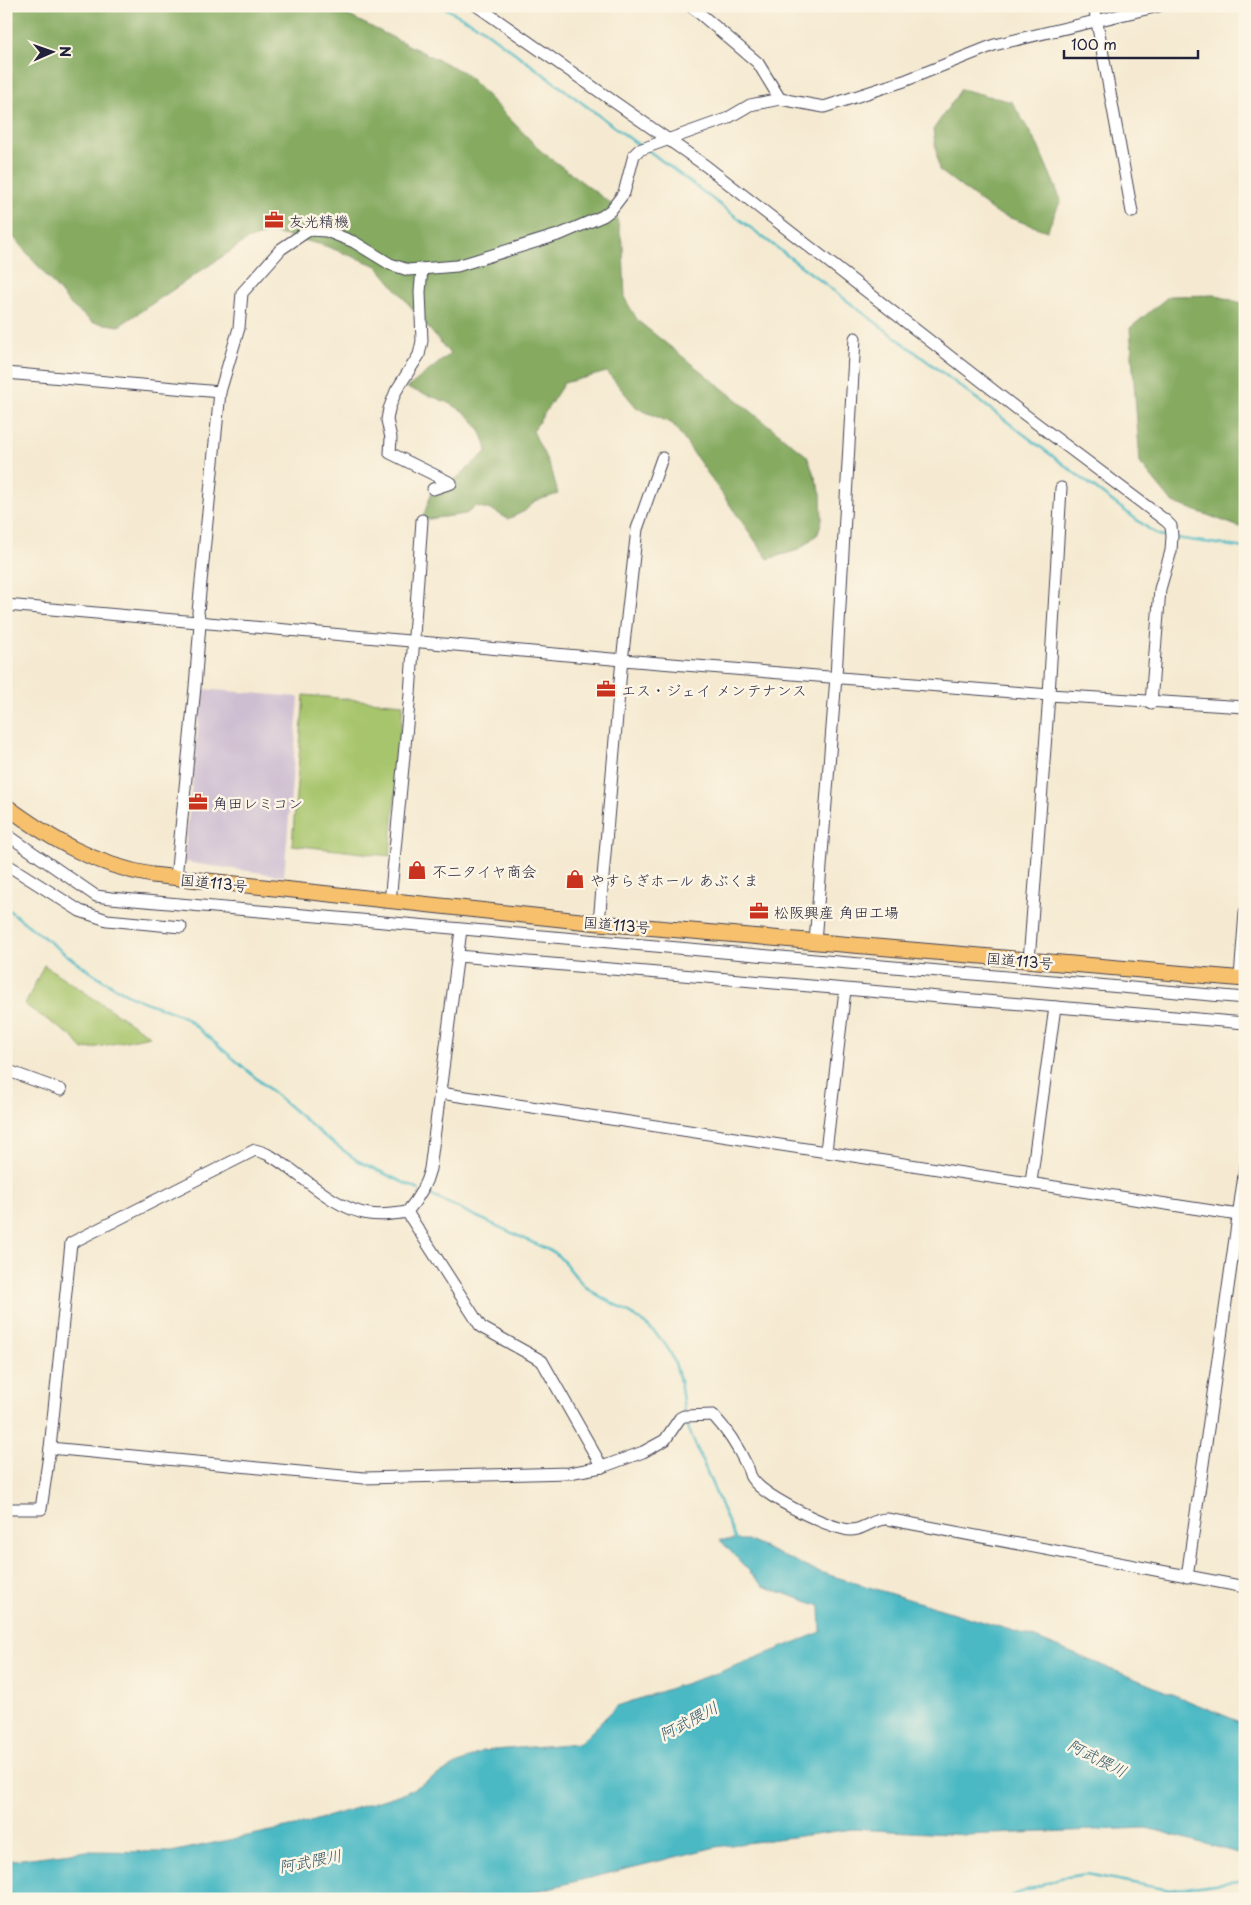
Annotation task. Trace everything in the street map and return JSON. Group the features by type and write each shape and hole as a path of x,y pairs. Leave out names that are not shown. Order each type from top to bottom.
{"highway":[{"name":"国道113号","path":"6,806 68,848 131,872 390,902 599,923 1243,978"}],"street":[{"path":"477,6 662,137 671,140 811,246 1171,526 1171,551 1160,589 1151,703"},
{"path":"691,6 758,63 780,99"},
{"path":"1094,6 1132,212"},
{"path":"176,878 200,624 198,612 220,392 239,328 242,293 291,240 308,230 326,231 354,242 390,264 408,270 458,266 591,223 611,210 624,193 634,155 639,150 726,119 750,105 780,99 824,107 904,81 994,45 1159,6"},
{"path":"422,269 420,292 422,341 419,355 396,391 389,408 387,420 392,438 390,453 451,483 432,489"},
{"path":"814,942 836,678 855,338"},
{"path":"6,373 220,392"},
{"path":"599,923 637,529 662,458"},
{"path":"1029,961 1050,695 1060,488"},
{"path":"390,902 422,520"},
{"path":"6,605 412,643 836,678 1151,703 1245,707"},
{"path":"6,834 61,874 96,896 460,930 1245,998"},
{"path":"6,864 80,911 107,920 181,927"},
{"path":"1243,978 1245,912"},
{"path":"408,1212 426,1184 430,1169 460,930"},
{"path":"458,956 1245,1023"},
{"path":"826,1151 845,990"},
{"path":"1030,1182 1055,1007"},
{"path":"6,1070 61,1090"},
{"path":"440,1093 1242,1215"},
{"path":"6,1509 41,1509 50,1448 71,1243 256,1150 274,1157 331,1198 356,1211 370,1215 408,1212"},
{"path":"1187,1577 1242,1215 1245,1168"},
{"path":"408,1212 481,1327 542,1361 602,1467"},
{"path":"50,1448 364,1478 569,1474 602,1467 643,1452 665,1440 680,1418 684,1416 713,1414 728,1431 751,1477 762,1490 778,1501 844,1530 860,1529 880,1518 1245,1587"}],"shaded area":[{"path":"202,689 299,697 284,876 184,862"}],"green space":[{"path":"6,6 318,6 337,10 465,73 541,151 614,206 623,246 625,299 638,321 807,456 821,493 822,519 818,534 798,550 768,559 673,424 637,408 607,372 564,383 533,431 552,471 558,494 535,501 525,511 508,519 494,511 476,506 466,514 422,520 433,489 451,483 487,451 483,436 468,415 457,408 434,397 407,388 450,354 377,266 323,245 270,232 247,240 119,326 92,322 71,305 6,228"},
{"path":"961,89 1012,102 1038,146 1061,200 1047,231 996,213 939,170 933,130"},
{"path":"1214,295 1245,304 1245,529 1172,502 1140,463 1130,328 1169,296"},
{"path":"304,695 403,704 390,856 292,845"},
{"path":"44,965 150,1036 83,1050 73,1037 25,1005"}],"water":[{"name":"阿武隈川","path":"720,1540 747,1540 813,1570 1033,1637 1245,1724 1245,1855 1147,1828 967,1835 853,1829 716,1847 504,1899 6,1899 6,1861 87,1851 171,1852 300,1825 405,1793 482,1751 580,1743 617,1706 720,1672 821,1632 820,1606 763,1586"}],"waterway":[{"path":"441,6 480,27 640,146"},
{"path":"649,151 1149,529 1159,535 1168,537"},
{"path":"1176,538 1245,548"},
{"path":"6,908 100,978 139,1000 186,1018 325,1137 358,1161 419,1190"},
{"path":"424,1192 555,1253 586,1287 652,1329 662,1340 675,1363 684,1412"},
{"path":"685,1420 736,1541"},
{"path":"1003,1899 1060,1878 1087,1874 1169,1890 1245,1880"}],"place":[{"name":"友光精機","path":"274,220"},
{"name":"エス・ジェイ メンテナンス","path":"606,689"},
{"name":"角田レミコン","path":"198,802"},
{"name":"不二タイヤ商会","path":"417,870"},
{"name":"やすらぎホール あぶくま","path":"575,879"},
{"name":"松阪興産 角田工場","path":"759,911"}]}
